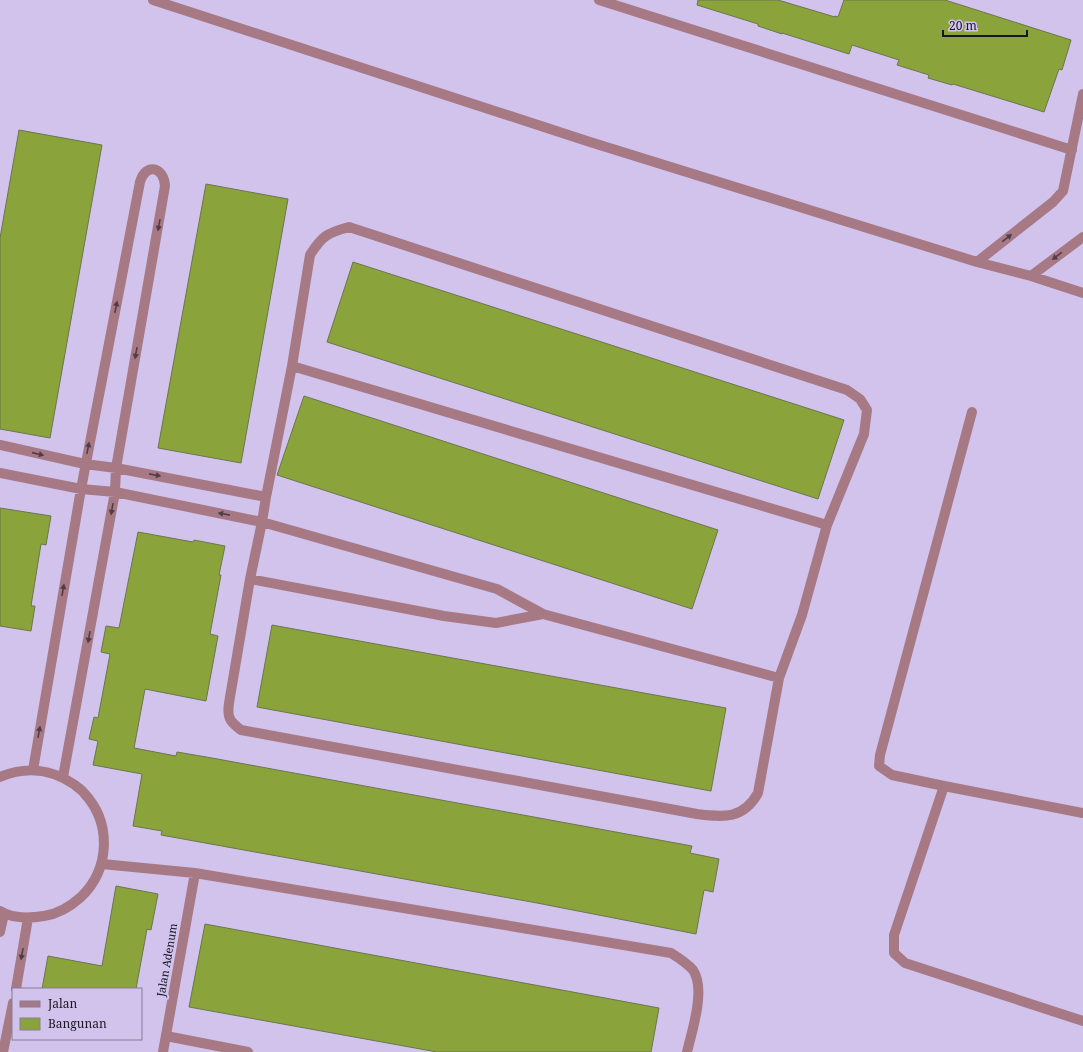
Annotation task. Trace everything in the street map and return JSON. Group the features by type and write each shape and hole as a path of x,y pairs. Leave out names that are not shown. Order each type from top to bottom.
{"street":[{"path":"153,0 590,142 977,262 1031,276 1083,293"},
{"path":"599,0 1072,150"},
{"path":"977,262 1053,202 1063,191 1083,94"},
{"path":"32,770 85,464 140,182 142,175 150,169 159,171 163,176 165,186 116,468 115,492 63,777"},
{"path":"349,226 847,390 860,399 866,410 864,434 827,525 802,615 779,678 758,793 747,808 734,815 718,816 697,814 241,730 232,723 228,714 229,703 266,496 292,366 310,255 318,242 330,232 349,226"},
{"path":"1031,276 1083,237"},
{"path":"292,366 827,525"},
{"path":"972,412 880,755 879,766 892,774 944,786 1083,813"},
{"path":"0,445 85,464 116,468 266,496"},
{"path":"0,473 81,489 115,492 262,522 497,589 543,614 779,678"},
{"path":"250,579 444,616 496,623 543,614"},
{"path":"0,777 12,772 32,770 63,777 84,792 98,814 105,839 102,864 91,887 73,905 52,915 28,918 2,912 0,932"},
{"path":"944,786 894,935 894,953 905,963 1083,1021"},
{"path":"102,864 195,873 671,953 694,971 697,982 699,995 687,1052"},
{"name":"Jalan Adenum","path":"163,1052 195,873"},
{"path":"16,988 28,918"},
{"path":"4,1052 12,1008"},
{"path":"166,1036 248,1052"}],"building":[{"path":"698,0 778,0 838,17 844,0 945,0 1071,40 1062,70 1059,69 1044,112 953,84 952,85 928,78 929,75 897,65 899,60 852,45 849,54 782,34 758,26 758,24 697,5"},
{"path":"19,130 102,145 50,438 0,429 0,238"},
{"path":"206,184 288,199 241,463 158,448"},
{"path":"353,262 844,420 818,499 327,342"},
{"path":"304,396 718,530 692,609 277,475"},
{"path":"0,508 51,516 46,545 41,544 31,606 35,606 31,631 0,626"},
{"path":"138,532 225,546 210,634 218,636 206,701 145,689 134,748 176,756 177,752 212,758 692,846 690,853 719,859 713,892 704,890 696,934 537,903 161,835 162,831 133,826 142,774 93,765 98,741 89,739 94,717 98,718 110,654 101,652 106,626 119,628"},
{"path":"272,625 726,708 711,791 257,707"},
{"path":"116,886 158,894 151,930 147,929 136,988 42,988 48,956 102,966"},
{"path":"205,924 659,1008 651,1052 437,1052 189,1007"}]}
